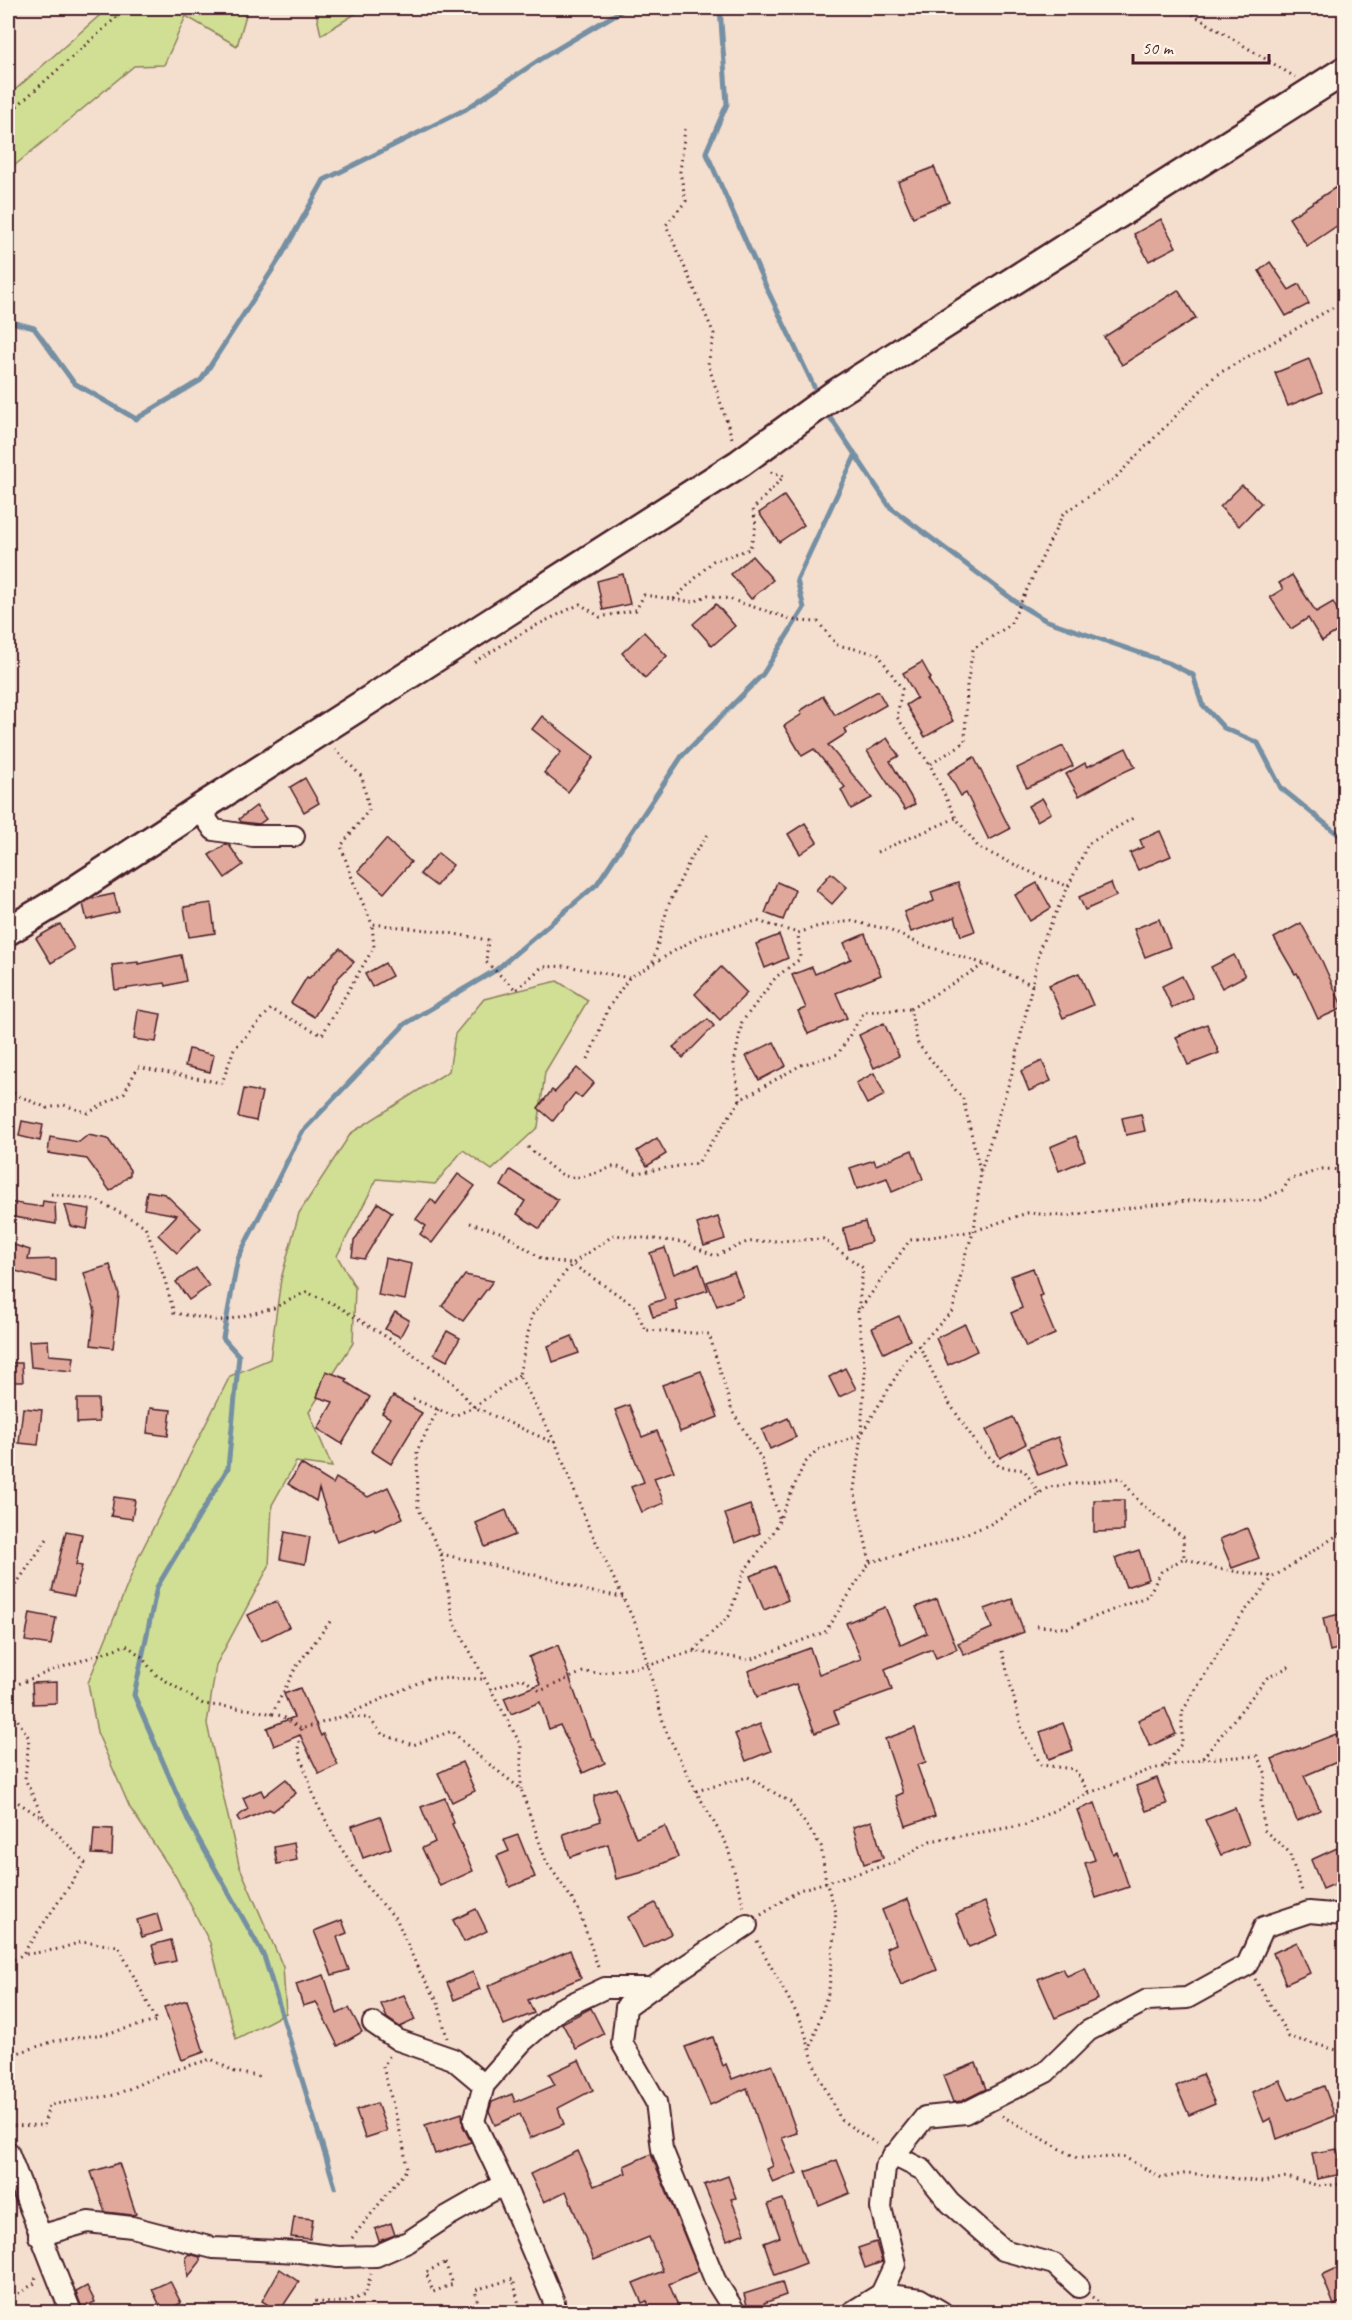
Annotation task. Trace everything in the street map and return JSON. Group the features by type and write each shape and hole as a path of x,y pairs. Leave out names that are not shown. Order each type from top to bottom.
{"highway":[{"path":"8,931 60,900 198,809 740,463 835,394 1344,71"}],"street":[{"path":"198,809 214,830 252,836 294,836"},
{"path":"852,2313 881,2294 895,2264 881,2208 885,2168 893,2155 926,2117 964,2113 981,2105 1046,2072 1088,2031 1147,2000 1187,1998 1247,1965 1264,1927 1310,1912 1344,1915"},
{"path":"735,2313 715,2280 662,2149 656,2102 622,2043 626,2007 747,1924"},
{"path":"554,2313 554,2302 504,2184 474,2121 484,2085 522,2042 560,2010 605,1988 652,1988"},
{"path":"373,2023 398,2040 453,2059 484,2085"},
{"path":"8,2152 71,2313"},
{"path":"893,2155 923,2170 950,2203 1003,2250 1054,2264 1079,2287"},
{"path":"39,2236 88,2222 132,2227 213,2248 299,2252 338,2257 376,2256 408,2242 504,2184"},
{"path":"881,2294 920,2299 942,2313"}],"path":[{"path":"8,114 127,8"},
{"path":"1182,8 1316,90"},
{"path":"674,599 713,561 750,549 756,525 753,510 784,476 740,463 708,364 714,334 666,225 686,201 680,172 685,129"},
{"path":"930,765 965,742 967,686 973,649 1010,625 1063,514 1114,479 1216,375 1339,304 1344,296"},
{"path":"473,663 529,629 580,604 600,617 636,610 644,595 694,602 708,595 729,599 797,621 818,622 837,645 878,654 902,689 897,717 930,765 956,818 979,848 1037,875 1068,886"},
{"path":"694,1651 729,1616 745,1570 775,1530 804,1464 817,1450 861,1435 907,1358 953,1310 966,1252 974,1231 981,1171 1013,1070 1041,945 1088,844 1135,817"},
{"path":"877,852 956,818"},
{"path":"653,962 668,906 691,858 710,832"},
{"path":"588,1059 609,1006 629,978 703,934 757,921 798,933 819,926 851,921 887,929 920,944 985,964 1033,985"},
{"path":"8,1091 47,1108 64,1105 88,1113 124,1093 138,1066 222,1083 234,1049 271,1009 322,1035 374,947 372,924"},
{"path":"740,1100 734,1064 742,1022 776,977 800,958 798,933"},
{"path":"488,940 486,962 516,990 542,967 567,966 629,978"},
{"path":"528,1147 559,1175 581,1179 615,1166 636,1173 698,1163 740,1100 801,1065 838,1054 864,1012 910,1009 985,964"},
{"path":"910,1009 918,1044 963,1099 981,1171"},
{"path":"858,1312 910,1240 974,1231 1027,1213 1064,1216 1203,1199 1258,1200 1283,1190 1289,1180 1322,1169 1344,1170"},
{"path":"51,1194 96,1200 145,1226 164,1277 174,1313 223,1321 274,1308 306,1292 336,1305 410,1352 452,1382 474,1407 556,1444"},
{"path":"470,1223 503,1233 542,1259 572,1264 635,1306 645,1330 709,1334 732,1411 761,1458 780,1519"},
{"path":"870,1562 854,1490 861,1435 865,1370 858,1312 863,1268 823,1239 747,1242 715,1256 683,1242 614,1235 572,1264 532,1315 519,1375 556,1444 587,1524 638,1629 650,1665 665,1729 696,1791 727,1845 747,1924 802,2023 816,2070 841,2120 893,2155"},
{"path":"920,1345 945,1397 979,1447 1000,1467 1024,1470 1039,1493"},
{"path":"412,1399 454,1416 474,1407 519,1375"},
{"path":"438,1409 417,1450 418,1508 441,1554 454,1622 520,1745 521,1789 546,1861 578,1908 605,1988"},
{"path":"490,1690 522,1678 540,1691 583,1672 602,1673 650,1665 694,1651 749,1660 825,1632 870,1562 929,1546 989,1525 1049,1487 1121,1478 1141,1504 1183,1537 1184,1558"},
{"path":"1164,1767 1182,1743 1182,1712 1241,1616 1273,1577 1344,1531"},
{"path":"8,1592 10,1593 47,1539"},
{"path":"441,1554 547,1578 587,1591 623,1597"},
{"path":"1037,1626 1067,1628 1148,1596 1161,1572 1184,1558 1219,1569 1273,1577"},
{"path":"272,1714 296,1667 332,1619"},
{"path":"8,1688 126,1645 141,1656 155,1674 203,1704 282,1716 301,1729"},
{"path":"1002,1651 1022,1730 1041,1765 1074,1769 1089,1793"},
{"path":"1202,1759 1267,1678 1292,1665"},
{"path":"301,1729 344,1716 429,1678 484,1679"},
{"path":"8,1705 29,1738 24,1779 44,1819"},
{"path":"344,1716 369,1718 382,1734 413,1745 452,1731 476,1754 521,1789"},
{"path":"301,1729 298,1749 316,1802 339,1845 366,1886 397,1920 418,1969 438,2002 453,2059"},
{"path":"747,1924 799,1890 894,1863 930,1841 1025,1825 1089,1793 1164,1767 1202,1759 1257,1756 1266,1774 1261,1800 1264,1830 1288,1852 1310,1912"},
{"path":"696,1791 748,1777 790,1802 821,1846 826,1882 836,1912 829,1990 810,2050"},
{"path":"8,1796 44,1819 85,1863 22,1955"},
{"path":"8,1963 22,1955 59,1949 81,1942 118,1946 157,2021 104,2034 55,2041 8,2056"},
{"path":"1247,1965 1289,2037 1344,2052"},
{"path":"338,2257 407,2169 403,2143 383,2067 398,2040"},
{"path":"8,2126 44,2125 49,2105 115,2095 162,2074 211,2059 235,2072 262,2076"},
{"path":"981,2105 1077,2158 1124,2157 1162,2178 1188,2173 1263,2182 1286,2177 1320,2186 1344,2184"},
{"path":"311,2313 315,2301 339,2303 365,2295 372,2276 362,2256"},
{"path":"445,2263 453,2284 434,2292 426,2272 445,2263"},
{"path":"8,2300 35,2283 36,2271"},
{"path":"480,2313 475,2290 513,2279 520,2309 506,2313"},
{"path":"1079,2287 1113,2313"}],"green space":[{"path":"108,8 248,8 237,46 186,16 164,65 134,66 8,171 8,96"},
{"path":"315,8 365,8 321,35"},
{"path":"557,981 588,1000 545,1072 538,1127 492,1170 463,1150 435,1184 377,1179 337,1256 355,1287 353,1343 309,1412 332,1467 296,1462 272,1505 269,1566 216,1665 207,1724 239,1865 283,1967 286,2013 236,2039 210,1943 176,1877 130,1808 97,1732 88,1683 139,1556 230,1376 270,1359 281,1279 299,1213 351,1133 449,1071 455,1034 484,999"}],"building":[{"path":"934,167 949,202 913,217 898,182"},
{"path":"1344,182 1344,221 1307,246 1289,218"},
{"path":"1161,219 1176,247 1149,261 1134,234"},
{"path":"1270,262 1289,290 1299,284 1309,304 1286,316 1259,271"},
{"path":"1178,290 1196,318 1122,365 1104,337"},
{"path":"1309,359 1322,392 1288,406 1275,373"},
{"path":"1242,485 1261,503 1239,526 1220,507"},
{"path":"784,496 804,525 779,542 759,513"},
{"path":"752,556 773,580 751,599 731,574"},
{"path":"623,574 630,604 603,610 597,581"},
{"path":"1292,575 1316,612 1333,602 1344,622 1344,627 1322,641 1308,618 1291,629 1270,597 1283,589 1279,583"},
{"path":"716,604 735,626 712,646 693,624"},
{"path":"644,632 667,656 645,678 622,653"},
{"path":"922,662 931,678 928,679 953,721 925,737 906,705 917,698 903,673"},
{"path":"878,691 886,705 844,729 847,733 828,745 872,798 851,809 841,790 845,787 814,749 802,756 784,726 802,714 800,711 823,696 835,715"},
{"path":"542,716 594,757 568,792 544,773 561,752 532,729"},
{"path":"887,738 899,756 890,761 915,804 905,810 867,751"},
{"path":"1063,746 1073,766 1027,788 1017,768"},
{"path":"1126,748 1135,767 1079,796 1066,774 1085,763 1087,767"},
{"path":"974,757 1010,829 989,840 966,793 961,796 948,773"},
{"path":"305,778 319,803 304,812 290,787"},
{"path":"1042,798 1051,813 1037,821 1028,806"},
{"path":"256,806 266,819 259,824 241,822 239,819"},
{"path":"805,823 817,842 800,854 788,834"},
{"path":"1160,831 1171,856 1138,870 1130,853 1143,847 1140,840"},
{"path":"386,839 411,862 384,893 358,871"},
{"path":"226,844 243,865 225,878 209,855"},
{"path":"438,853 453,865 436,886 420,874"},
{"path":"831,873 847,887 832,904 816,890"},
{"path":"777,882 795,890 783,920 765,913"},
{"path":"958,883 975,931 961,936 955,917 911,932 904,912 934,901 931,892"},
{"path":"1037,883 1051,908 1030,921 1015,895"},
{"path":"1111,883 1116,896 1085,910 1079,897"},
{"path":"114,894 119,912 87,920 83,904 90,899"},
{"path":"211,903 215,933 189,937 184,907"},
{"path":"1159,919 1170,947 1145,957 1134,929"},
{"path":"1301,923 1322,961 1343,1008 1318,1019 1297,973 1295,974 1274,938"},
{"path":"60,924 74,949 51,963 36,938"},
{"path":"865,934 881,975 836,993 847,1018 808,1034 798,1011 806,1008 792,975 812,967 815,974 851,959 844,943"},
{"path":"779,935 788,958 765,968 756,944"},
{"path":"340,948 354,962 338,978 314,1017 291,1003 307,977 309,978"},
{"path":"181,955 186,981 166,986 165,983 115,990 112,965 138,962 138,964"},
{"path":"1234,955 1245,976 1222,988 1211,967"},
{"path":"385,963 392,976 372,987 365,974"},
{"path":"721,967 747,993 720,1020 695,994"},
{"path":"1079,973 1093,1005 1063,1018 1049,985"},
{"path":"1182,976 1193,998 1172,1008 1162,986"},
{"path":"138,1010 161,1014 156,1042 134,1039"},
{"path":"708,1019 714,1026 683,1058 673,1047"},
{"path":"884,1023 899,1056 874,1068 859,1035"},
{"path":"1207,1024 1219,1053 1188,1065 1176,1037"},
{"path":"774,1042 786,1066 759,1080 746,1056"},
{"path":"189,1049 214,1055 210,1072 185,1066"},
{"path":"1042,1061 1051,1081 1029,1091 1021,1071"},
{"path":"577,1068 594,1083 581,1098 575,1093 553,1121 538,1108 552,1090 555,1092"},
{"path":"874,1073 885,1095 867,1104 856,1083"},
{"path":"244,1089 262,1092 256,1121 238,1117"},
{"path":"1141,1114 1145,1131 1126,1135 1122,1118"},
{"path":"22,1121 43,1125 40,1141 19,1136"},
{"path":"88,1135 108,1139 130,1170 130,1175 110,1191 87,1159 48,1153 50,1137 79,1142"},
{"path":"1076,1136 1085,1160 1059,1171 1050,1147"},
{"path":"657,1138 666,1154 647,1166 637,1151"},
{"path":"912,1150 923,1179 892,1192 887,1178 857,1189 850,1168 874,1160 876,1165"},
{"path":"510,1170 558,1200 540,1229 517,1214 525,1201 501,1186"},
{"path":"458,1174 475,1186 432,1243 420,1234 426,1226 416,1219 431,1199 436,1204"},
{"path":"147,1191 165,1194 201,1228 177,1253 158,1235 177,1215 144,1209"},
{"path":"43,1201 55,1203 56,1224 8,1216 8,1202 42,1207"},
{"path":"378,1203 392,1212 364,1259 352,1257 354,1241"},
{"path":"65,1205 90,1209 87,1229 71,1226"},
{"path":"718,1217 725,1239 704,1246 697,1224"},
{"path":"865,1222 871,1242 849,1249 843,1228"},
{"path":"8,1243 30,1250 28,1260 56,1259 56,1282 8,1269"},
{"path":"665,1248 674,1274 699,1264 708,1290 675,1301 678,1310 653,1317 649,1304 665,1299 650,1253"},
{"path":"385,1258 412,1264 405,1300 378,1295"},
{"path":"110,1265 119,1294 113,1348 91,1345 95,1311 84,1273"},
{"path":"196,1268 209,1286 189,1300 176,1282"},
{"path":"1033,1268 1042,1295 1039,1296 1055,1334 1026,1347 1011,1313 1022,1308 1011,1276"},
{"path":"734,1272 743,1296 717,1306 707,1282"},
{"path":"465,1275 493,1281 463,1321 442,1306"},
{"path":"395,1312 409,1320 400,1337 385,1329"},
{"path":"899,1316 910,1340 884,1353 872,1328"},
{"path":"965,1324 977,1351 948,1365 936,1338"},
{"path":"447,1331 460,1338 447,1361 434,1354"},
{"path":"572,1336 579,1353 553,1362 548,1346"},
{"path":"48,1340 49,1355 74,1357 72,1371 31,1367 29,1341"},
{"path":"8,1363 22,1363 23,1382 8,1382"},
{"path":"845,1368 856,1389 839,1397 829,1377"},
{"path":"326,1371 347,1379 346,1382 370,1397 342,1444 318,1429 333,1402 317,1397"},
{"path":"701,1371 718,1417 680,1432 662,1385"},
{"path":"393,1396 422,1413 391,1464 371,1451 390,1418 382,1413"},
{"path":"77,1399 98,1399 99,1422 77,1423"},
{"path":"629,1405 642,1437 657,1431 674,1471 654,1478 664,1503 642,1512 631,1487 644,1482 615,1410"},
{"path":"23,1408 42,1410 38,1445 19,1443"},
{"path":"150,1408 171,1410 168,1436 147,1433"},
{"path":"1013,1417 1026,1444 1000,1458 986,1430"},
{"path":"788,1418 796,1437 770,1449 762,1430"},
{"path":"1058,1437 1068,1464 1038,1475 1028,1448"},
{"path":"301,1464 333,1484 336,1478 368,1497 388,1487 403,1518 375,1531 374,1529 337,1542 319,1489 316,1501 288,1484"},
{"path":"114,1497 135,1500 132,1519 111,1516"},
{"path":"1094,1500 1124,1500 1124,1531 1094,1532"},
{"path":"750,1505 760,1533 735,1543 725,1514"},
{"path":"506,1510 515,1535 485,1547 476,1523"},
{"path":"1247,1528 1259,1558 1232,1568 1220,1539"},
{"path":"66,1531 82,1534 76,1565 82,1566 74,1596 52,1591"},
{"path":"285,1532 310,1537 305,1564 280,1559"},
{"path":"1139,1550 1149,1579 1126,1587 1115,1558"},
{"path":"775,1566 788,1600 764,1610 750,1576"},
{"path":"937,1599 957,1649 936,1658 932,1649 885,1669 892,1690 834,1711 839,1724 815,1733 796,1684 757,1697 748,1671 810,1648 819,1674 861,1659 846,1623 885,1607 901,1645 927,1633 916,1607"},
{"path":"1012,1599 1024,1632 964,1655 958,1643 992,1628 985,1609"},
{"path":"276,1601 289,1627 261,1641 248,1615"},
{"path":"30,1613 56,1618 51,1645 25,1641"},
{"path":"1344,1613 1344,1647 1330,1651 1323,1618"},
{"path":"558,1645 591,1739 593,1738 605,1763 583,1773 560,1725 549,1729 540,1702 511,1714 504,1698 540,1684 529,1657"},
{"path":"57,1682 57,1703 33,1704 32,1683"},
{"path":"300,1688 321,1736 323,1734 338,1765 319,1774 300,1735 274,1746 267,1728 294,1717 284,1694"},
{"path":"1165,1708 1176,1734 1150,1746 1138,1720"},
{"path":"1063,1723 1073,1750 1049,1759 1040,1732"},
{"path":"760,1724 771,1751 746,1761 735,1734"},
{"path":"915,1728 926,1762 917,1765 935,1816 906,1826 896,1796 903,1793 885,1739"},
{"path":"1336,1734 1344,1759 1304,1776 1320,1810 1297,1821 1272,1759"},
{"path":"462,1762 475,1791 452,1802 438,1773"},
{"path":"1157,1778 1167,1804 1146,1811 1136,1786"},
{"path":"286,1779 296,1793 273,1811 269,1809 240,1822 237,1817 248,1809 243,1798 261,1790 264,1796"},
{"path":"616,1788 636,1838 665,1826 678,1857 640,1873 616,1879 608,1844 570,1857 563,1834 601,1821 594,1796"},
{"path":"445,1798 454,1823 452,1824 473,1871 440,1886 422,1848 435,1842 421,1807"},
{"path":"1095,1803 1113,1854 1117,1852 1129,1887 1096,1898 1085,1863 1095,1860 1077,1810"},
{"path":"1235,1808 1249,1844 1221,1855 1205,1820"},
{"path":"380,1816 391,1848 363,1858 352,1826"},
{"path":"872,1821 883,1858 864,1864 853,1827"},
{"path":"94,1828 113,1829 112,1855 92,1854"},
{"path":"518,1835 535,1877 510,1887 497,1856 509,1851 504,1840"},
{"path":"294,1843 297,1860 277,1864 274,1847"},
{"path":"1337,1848 1340,1857 1344,1855 1344,1880 1323,1889 1311,1860"},
{"path":"908,1899 937,1970 901,1985 886,1948 896,1944 882,1910"},
{"path":"985,1902 998,1935 969,1947 956,1914"},
{"path":"655,1903 671,1934 643,1948 628,1917"},
{"path":"476,1909 487,1931 464,1942 453,1920"},
{"path":"157,1914 162,1931 142,1937 137,1920"},
{"path":"342,1920 347,1933 337,1937 349,1970 332,1975 314,1931"},
{"path":"171,1940 176,1961 157,1965 152,1945"},
{"path":"1297,1942 1310,1973 1286,1984 1273,1953"},
{"path":"570,1950 581,1978 528,2000 534,2013 504,2025 488,1986"},
{"path":"1063,1968 1067,1976 1085,1968 1098,1999 1055,2018 1038,1979"},
{"path":"473,1972 480,1989 454,2000 447,1983"},
{"path":"324,1975 337,2014 349,2008 362,2032 338,2046 316,2002 303,2006 296,1984"},
{"path":"404,1995 415,2020 400,2027 387,2018 381,2004"},
{"path":"187,2000 204,2052 182,2060 164,2007"},
{"path":"591,2008 604,2034 576,2049 562,2023"},
{"path":"713,2037 723,2066 726,2064 732,2079 772,2064 797,2133 782,2138 797,2173 773,2183 767,2169 773,2166 747,2088 710,2105 685,2047"},
{"path":"579,2060 593,2090 558,2108 564,2124 530,2138 520,2114 495,2125 489,2111 492,2102 512,2094 515,2102 555,2085 549,2074"},
{"path":"976,2063 986,2089 962,2101 953,2102 943,2076"},
{"path":"1202,2074 1215,2104 1189,2115 1176,2086"},
{"path":"1280,2080 1289,2100 1324,2086 1335,2116 1277,2139 1271,2118 1264,2122 1252,2092"},
{"path":"377,2103 387,2131 365,2138 356,2110"},
{"path":"462,2113 463,2126 471,2142 435,2154 425,2125"},
{"path":"1337,2149 1342,2174 1317,2179 1312,2153"},
{"path":"578,2151 594,2186 626,2173 624,2166 651,2154 699,2271 669,2284 681,2313 652,2313 647,2301 642,2303 633,2283 663,2271 649,2237 594,2260 566,2191 544,2202 530,2174"},
{"path":"837,2160 850,2193 819,2206 806,2172"},
{"path":"119,2163 136,2214 105,2212 91,2172"},
{"path":"728,2176 736,2198 731,2199 745,2233 727,2240 704,2185"},
{"path":"783,2199 806,2263 775,2275 764,2243 780,2237 768,2204"},
{"path":"294,2217 313,2219 310,2239 291,2237"},
{"path":"391,2223 395,2235 379,2241 375,2229"},
{"path":"876,2242 882,2262 865,2268 858,2248"},
{"path":"189,2254 200,2257 200,2262 188,2277 186,2257"},
{"path":"1344,2265 1344,2301 1334,2305 1322,2275"},
{"path":"280,2269 299,2282 279,2312 262,2301"},
{"path":"170,2281 181,2303 163,2312 152,2289"},
{"path":"782,2282 786,2295 764,2303 767,2313 749,2313 744,2294"},
{"path":"87,2286 95,2302 82,2308 76,2292"}],"waterway":[{"path":"8,321 34,328 74,383 136,419 201,380 282,255 324,180 466,109 542,58 626,8"},
{"path":"720,8 727,104 706,152 768,291 819,397"},
{"path":"826,411 890,507 1020,605 1045,620 1169,663 1193,675 1202,704 1224,728 1258,743 1281,788 1344,839"},
{"path":"335,2187 264,1956 189,1822 134,1695 157,1587 228,1468 239,1356 223,1338 238,1258 302,1132 405,1024 496,970 597,884 682,756 763,674 804,608 797,580 855,456"}]}
